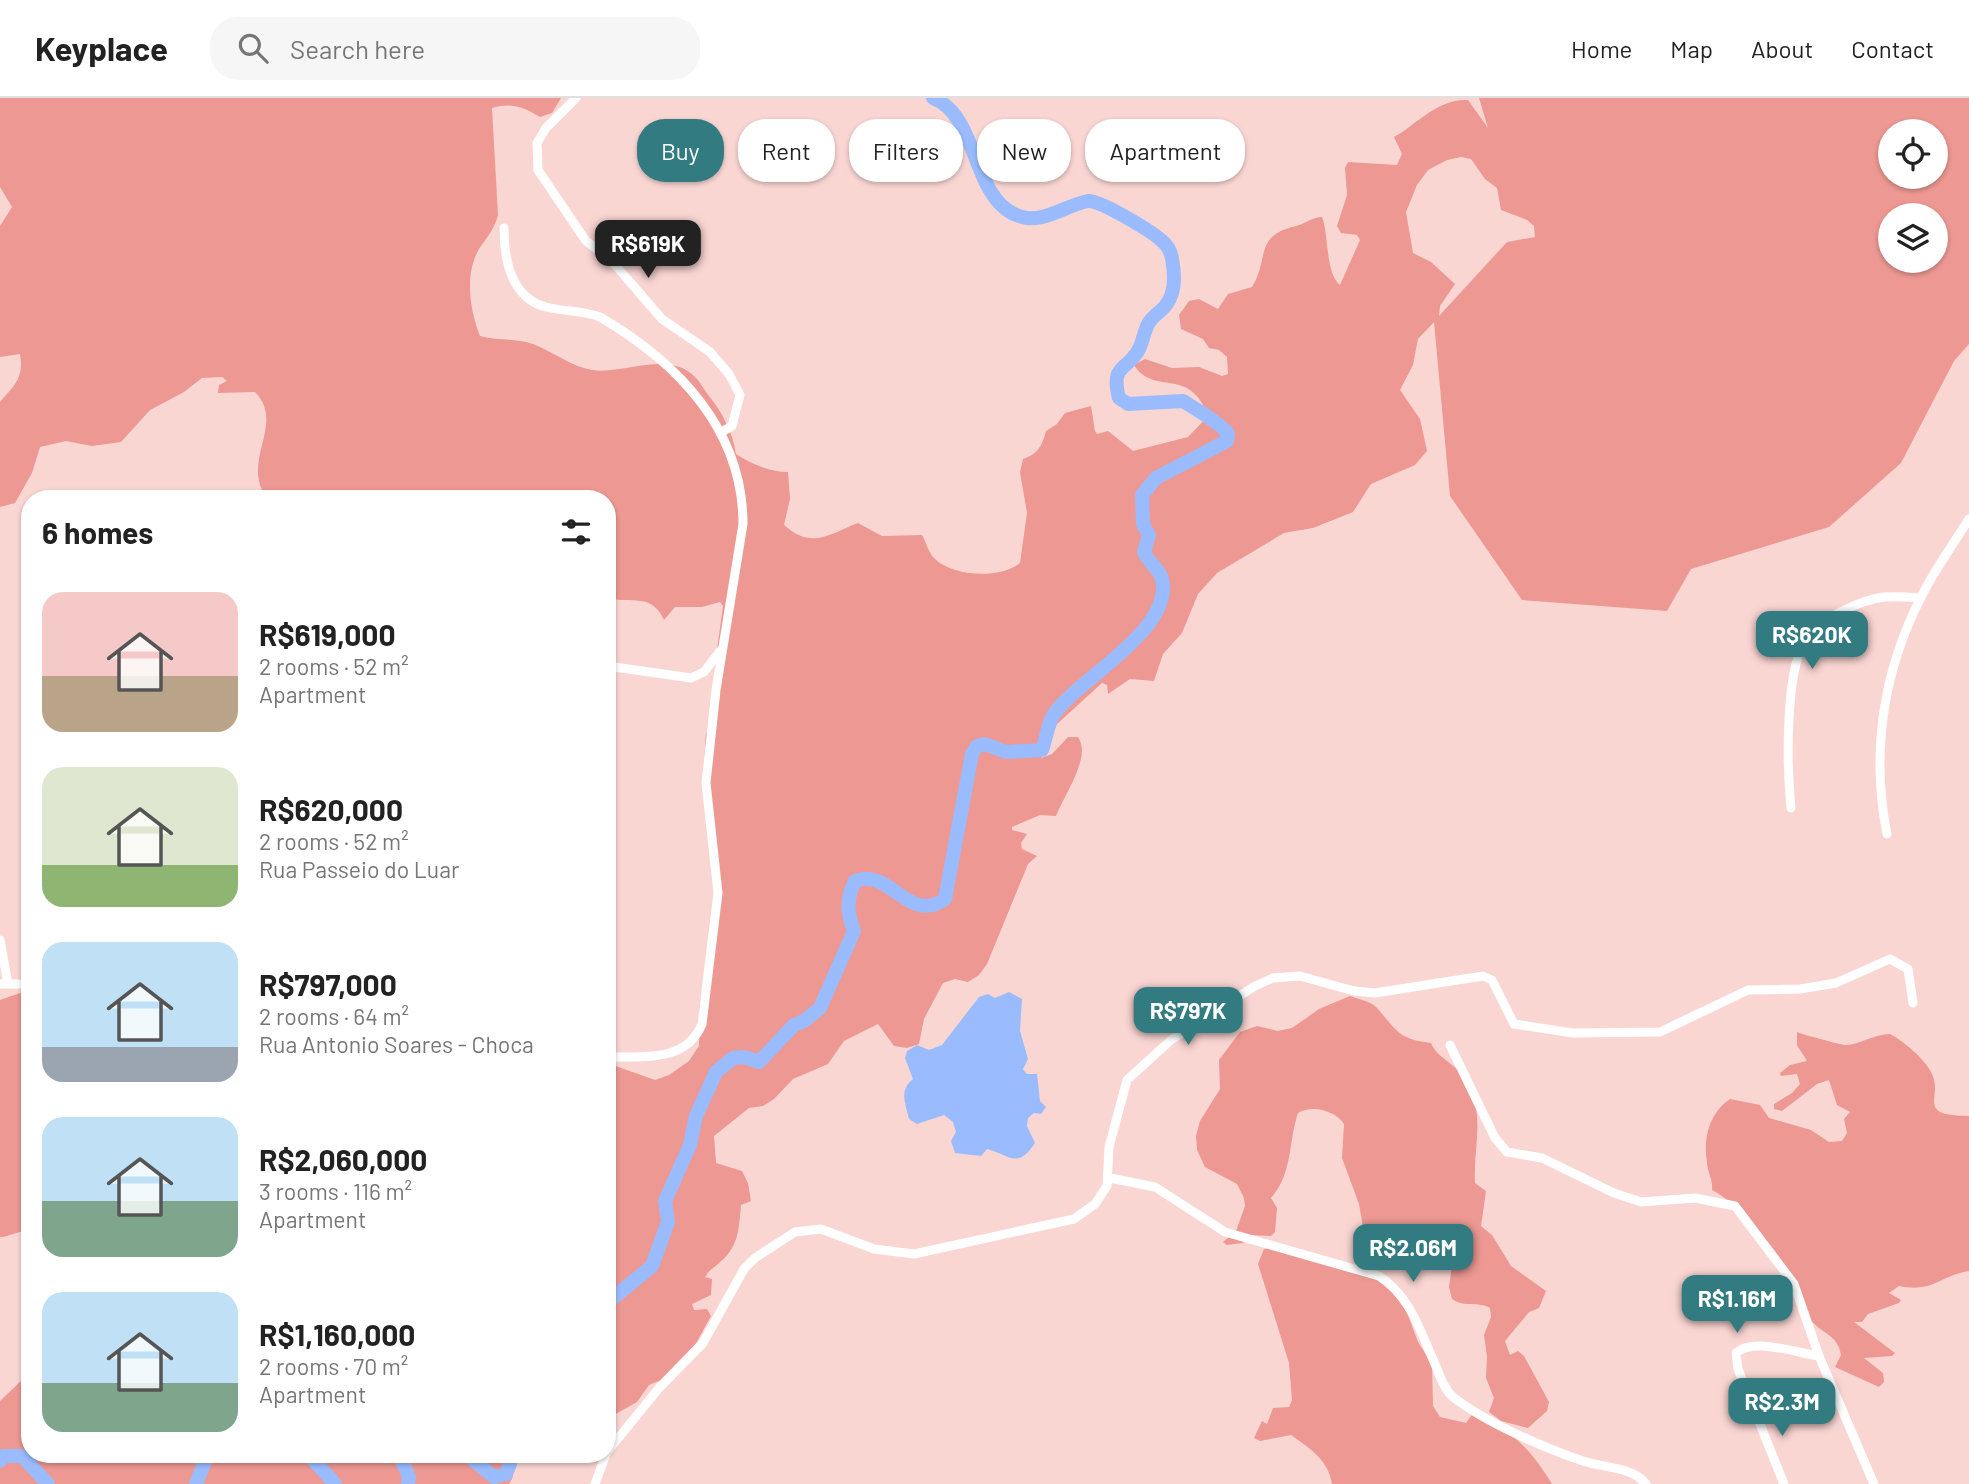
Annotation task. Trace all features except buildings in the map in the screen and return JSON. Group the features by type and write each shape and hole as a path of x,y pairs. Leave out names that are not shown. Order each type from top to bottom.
{"street":[{"path":"576,98 547,128 537,143 538,170 586,241 610,260 662,319 710,352 729,374 740,395 732,426 720,433"},
{"path":"504,228 505,264 527,298 544,307 586,312 614,326 683,378 720,433 733,463 743,503 743,524 723,647 706,783 718,893 702,1024 692,1043 679,1051 666,1055 616,1057"},
{"path":"1887,834 1879,781 1881,719 1899,653 1921,598 1969,519"},
{"path":"1791,808 1787,753 1791,699 1801,650 1807,637 1825,620 1876,599 1921,598"},
{"path":"616,667 691,678 704,671 723,647"},
{"path":"0,940 4,984"},
{"path":"616,1442 659,1388 703,1343 744,1269 755,1258 795,1232 821,1229 874,1249 900,1254 937,1251 1074,1219 1095,1203 1110,1178 1109,1147 1127,1080 1171,1040 1255,986 1273,978 1300,976 1354,991 1375,993 1488,976 1514,1024 1573,1033 1651,1033 1676,1027 1703,1009 1748,990 1800,989 1836,983 1890,959 1908,969 1913,1003"},
{"path":"1450,1045 1495,1139 1507,1152 1542,1158 1614,1193 1642,1202 1695,1198 1735,1206 1794,1284 1819,1356 1874,1484"},
{"path":"1110,1178 1155,1187 1218,1228 1252,1241 1357,1267 1379,1276 1391,1284 1410,1306 1442,1381 1454,1397 1524,1437 1582,1461 1635,1473 1646,1484"},
{"path":"1784,1484 1742,1382 1735,1360 1736,1353 1741,1349 1760,1347 1819,1356"},
{"path":"595,1484 603,1463"}],"shaded area":[{"path":"0,98 561,98 552,113 540,117 517,106 492,108 498,215 474,259 470,281 471,304 480,336 533,344 592,370 605,371 660,364 685,370 698,380 718,409 730,431 736,454 761,467 788,472 790,499 784,525 794,533 803,537 821,538 858,523 882,536 922,535 933,557 943,565 965,572 990,574 1020,563 1027,513 1020,472 1023,459 1039,449 1046,431 1057,424 1065,413 1091,406 1097,434 1108,431 1133,451 1188,437 1208,416 1200,400 1192,391 1182,386 1151,379 1134,365 1145,359 1172,368 1199,367 1222,376 1228,374 1227,357 1219,350 1209,348 1203,339 1181,329 1179,315 1189,301 1199,299 1218,309 1228,294 1252,287 1268,242 1283,230 1322,217 1332,272 1340,285 1360,240 1357,235 1341,233 1337,226 1347,195 1345,168 1348,162 1397,165 1402,154 1394,137 1447,103 1468,100 1488,128 1479,98 1969,98 1969,344 1954,361 1901,463 1829,527 1691,569 1667,611 1522,600 1450,496 1434,322 1418,339 1413,365 1400,390 1420,419 1427,451 1415,465 1371,484 1353,512 1313,528 1284,533 1217,573 1198,594 1182,633 1163,654 1154,681 1130,679 1108,694 1107,685 1102,683 1057,724 1041,758 1052,754 1068,737 1078,737 1082,755 1075,776 1056,816 1040,815 1012,827 1012,830 1027,834 1021,843 1022,849 1037,856 1028,864 987,964 979,975 968,982 955,979 943,983 924,1019 919,1044 907,1048 894,1046 878,1024 844,1041 828,1064 793,1079 774,1099 763,1106 749,1108 714,1136 716,1163 742,1171 748,1183 751,1201 741,1205 737,1236 731,1250 705,1277 712,1279 711,1295 692,1304 694,1310 707,1309 711,1316 689,1356 673,1375 649,1385 637,1402 616,1414 616,1066 655,1080 669,1075 689,1061 699,1046 699,1009 719,891 703,778 706,732 708,736 716,686 715,665 723,606 720,602 702,607 675,607 664,620 654,606 647,603 616,600 616,490 262,490 258,465 266,427 263,403 255,392 218,393 219,385 227,381 222,377 202,378 184,392 150,410 121,442 92,446 66,441 40,447 32,473 15,503 0,507 0,402 17,381 21,362 20,354 0,357 0,226 12,207 0,187","holes":["1461,157 1471,159 1485,179 1497,188 1501,210 1527,220 1534,226 1535,237 1507,242 1439,316 1440,306 1455,284 1431,262 1413,253 1406,212 1417,185 1428,170 1447,160"]},
{"path":"21,993 21,1232 3,1237 0,1237 0,1000"},
{"path":"1350,996 1374,1005 1404,1036 1431,1043 1437,1053 1460,1073 1471,1091 1477,1117 1475,1183 1486,1191 1481,1226 1492,1235 1511,1266 1546,1291 1539,1308 1529,1312 1505,1341 1510,1355 1518,1351 1524,1356 1549,1402 1547,1411 1528,1428 1501,1421 1489,1412 1494,1398 1486,1378 1484,1335 1491,1317 1490,1308 1452,1299 1449,1287 1453,1259 1444,1246 1436,1258 1428,1261 1397,1254 1367,1258 1374,1230 1372,1226 1368,1230 1363,1227 1359,1204 1342,1158 1344,1124 1330,1112 1310,1109 1298,1113 1287,1168 1271,1198 1277,1208 1275,1232 1271,1236 1250,1235 1243,1243 1227,1245 1223,1242 1236,1231 1245,1206 1244,1198 1237,1184 1205,1167 1197,1150 1196,1136 1200,1121 1220,1089 1219,1060 1240,1032 1257,1026 1278,1031 1292,1028 1319,1009"},
{"path":"1797,1032 1846,1045 1890,1034 1913,1050 1928,1067 1934,1081 1936,1109 1941,1113 1969,1116 1969,1271 1928,1286 1899,1286 1889,1293 1901,1300 1899,1303 1868,1314 1862,1322 1854,1322 1895,1353 1892,1356 1864,1358 1883,1373 1884,1382 1879,1387 1835,1367 1841,1355 1833,1338 1808,1316 1788,1276 1749,1220 1712,1190 1706,1154 1707,1136 1712,1119 1730,1099 1760,1105 1769,1118 1811,1130 1829,1142 1842,1141 1847,1133 1844,1119 1850,1112 1837,1105 1829,1080 1817,1084 1782,1111 1774,1109 1774,1104 1792,1093 1800,1084 1797,1074 1781,1076 1780,1073 1790,1065 1807,1061 1797,1045"},
{"path":"1274,1247 1378,1276 1405,1307 1418,1342 1432,1364 1433,1406 1440,1417 1466,1423 1474,1412 1488,1420 1510,1434 1527,1450 1552,1484 1332,1484 1322,1461 1291,1435 1260,1441 1254,1438 1262,1421 1267,1424 1273,1408 1289,1407 1292,1400 1289,1363 1258,1264 1264,1249"},
{"path":"21,1381 21,1463 511,1463 513,1476 509,1484 0,1484 0,1401"}],"water":[{"path":"1009,992 1022,999 1020,1031 1028,1059 1023,1069 1027,1074 1037,1074 1040,1101 1046,1107 1041,1114 1034,1113 1028,1118 1027,1126 1035,1143 1018,1158 987,1149 981,1156 955,1153 951,1141 956,1132 953,1122 944,1115 917,1124 909,1119 905,1092 913,1079 905,1058 907,1051 917,1045 929,1050 942,1045 979,997 988,994 995,998"}],"waterway":[{"path":"616,1296 652,1266 668,1222 665,1201 690,1145 696,1116 716,1072 733,1058 744,1057 759,1062 794,1025 804,1021 820,1008 854,931 848,906 855,881 867,879 879,882 920,905 932,905 945,899 972,754 977,746 985,744 1006,752 1042,750 1054,714 1066,700 1140,635 1154,617 1162,598 1161,576 1144,552 1149,535 1143,524 1142,495 1156,478 1227,441 1228,434 1220,426 1183,401 1128,404 1119,398 1118,373 1135,356 1148,324 1166,305 1172,294 1174,271 1171,254 1166,245 1138,224 1094,202 1088,201 1041,217 1022,217 1012,213 999,203 989,189 958,120 947,107 933,98"},
{"path":"0,1461 4,1456 21,1456"},
{"path":"28,1463 48,1484"},
{"path":"196,1484 204,1463"},
{"path":"316,1463 335,1484"},
{"path":"403,1463 409,1477 408,1484"},
{"path":"477,1463 494,1477 506,1474 510,1463"}]}
